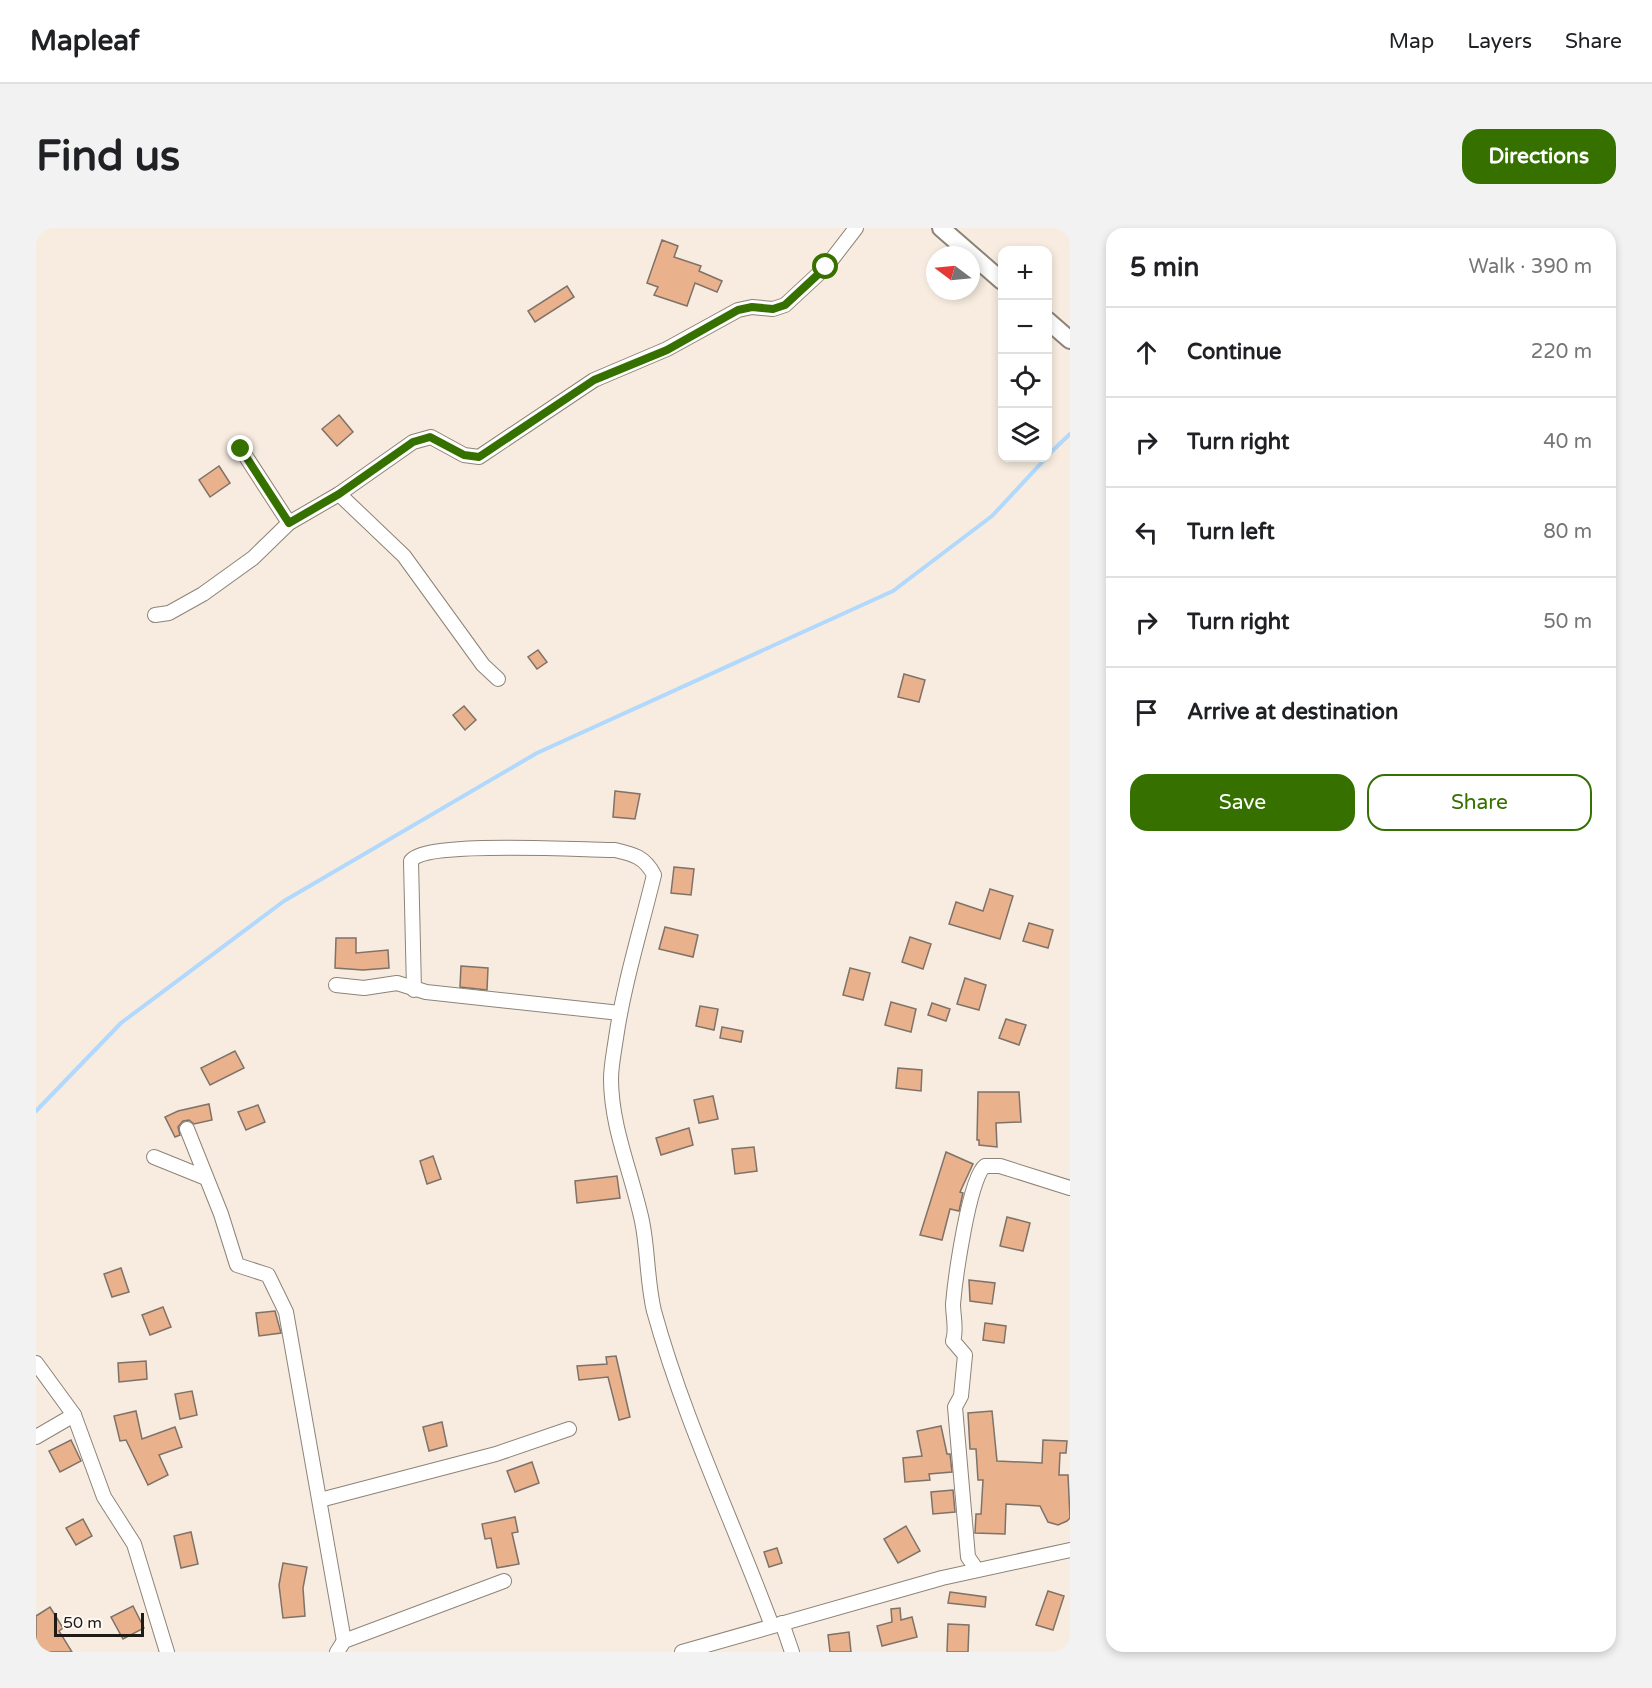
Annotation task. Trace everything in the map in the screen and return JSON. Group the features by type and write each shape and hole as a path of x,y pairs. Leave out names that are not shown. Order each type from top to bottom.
{"main road":[{"path":"941,228 998,278"},
{"path":"1052,324 1070,340"}],"street":[{"path":"155,615 169,613 203,594 253,558 289,523 339,494 413,442 430,437 464,455 479,457 594,380 667,350 738,310 752,307 773,309 785,305 816,278 856,228"},
{"path":"241,449 289,523"},
{"path":"339,494 404,555 483,665 498,679"},
{"path":"414,990 411,861 415,856 423,852 467,847 615,850 635,854 650,866 654,874 620,1013 611,1077 612,1102 642,1222 654,1308 681,1394 716,1490 777,1625 792,1652"},
{"path":"336,986 364,988 397,983 414,990 620,1013"},
{"path":"187,1129 237,1265 268,1275 286,1312 320,1500 341,1647 504,1581"},
{"path":"154,1157 206,1178"},
{"path":"977,1570 968,1557 955,1407 961,1395 965,1355 953,1341 953,1307 958,1257 976,1178 986,1166 1000,1166 1070,1188"},
{"path":"36,1363 74,1415 104,1497 134,1544 167,1652"},
{"path":"36,1437 74,1415"},
{"path":"320,1500 496,1454 569,1430"},
{"path":"682,1652 977,1570 1070,1550"}],"building":[{"path":"662,240 678,246 674,257 701,266 699,271 722,281 717,292 695,283 687,306 654,295 658,287 647,283"},
{"path":"567,286 574,297 535,322 528,311"},
{"path":"339,415 353,432 337,446 322,429"},
{"path":"219,466 230,483 210,497 199,480"},
{"path":"538,650 547,662 537,669 528,657"},
{"path":"904,674 925,680 919,702 898,697"},
{"path":"464,706 476,720 465,730 453,715"},
{"path":"615,791 640,794 635,819 613,817"},
{"path":"674,867 694,869 691,895 671,893"},
{"path":"990,889 1013,896 1000,939 949,924 956,902 983,911"},
{"path":"1029,923 1053,930 1048,948 1023,941"},
{"path":"665,927 698,935 693,957 659,949"},
{"path":"910,937 931,944 923,969 902,962"},
{"path":"336,938 356,938 356,953 388,950 389,968 363,970 335,968"},
{"path":"461,966 488,968 487,990 460,987"},
{"path":"850,968 870,973 863,1000 843,995"},
{"path":"965,978 986,985 979,1010 957,1004"},
{"path":"891,1002 916,1009 911,1032 885,1025"},
{"path":"932,1003 950,1009 946,1021 928,1015"},
{"path":"700,1006 718,1009 714,1030 696,1026"},
{"path":"1006,1019 1026,1025 1019,1045 999,1038"},
{"path":"722,1027 743,1031 741,1042 720,1038"},
{"path":"235,1051 244,1068 210,1085 201,1068"},
{"path":"898,1068 922,1070 921,1091 896,1088"},
{"path":"978,1092 1019,1092 1021,1122 996,1123 997,1147 979,1145 979,1140 977,1140"},
{"path":"713,1096 718,1119 699,1123 694,1100"},
{"path":"209,1104 212,1120 194,1124 189,1120 183,1121 178,1127 180,1135 175,1137 165,1117 178,1111"},
{"path":"258,1105 265,1122 246,1130 238,1112"},
{"path":"689,1128 693,1145 661,1155 656,1138"},
{"path":"754,1147 757,1171 735,1174 732,1149"},
{"path":"946,1152 973,1164 960,1192 963,1193 959,1211 950,1209 942,1240 920,1235"},
{"path":"433,1156 441,1179 427,1184 420,1161"},
{"path":"617,1176 620,1198 577,1203 575,1181"},
{"path":"1007,1217 1030,1223 1023,1251 1000,1246"},
{"path":"121,1268 129,1292 112,1297 104,1274"},
{"path":"969,1280 995,1283 992,1304 970,1301"},
{"path":"163,1307 171,1327 150,1335 142,1315"},
{"path":"275,1311 281,1333 259,1336 256,1313"},
{"path":"985,1323 1006,1326 1004,1343 983,1340"},
{"path":"616,1356 630,1417 619,1420 608,1377 579,1380 577,1366 607,1364 606,1357"},
{"path":"146,1361 147,1379 119,1382 118,1363"},
{"path":"192,1391 197,1415 180,1419 175,1394"},
{"path":"136,1411 142,1439 175,1427 182,1447 159,1455 168,1475 148,1485 126,1440 120,1441 114,1416"},
{"path":"992,1411 997,1461 1042,1463 1043,1440 1067,1441 1066,1453 1060,1453 1059,1475 1068,1475 1070,1518 1067,1521 1058,1525 1048,1522 1040,1506 1006,1504 1005,1534 975,1533 976,1514 981,1514 983,1480 978,1480 976,1449 970,1449 968,1413"},
{"path":"442,1422 447,1446 429,1451 423,1427"},
{"path":"941,1426 947,1454 950,1454 952,1472 929,1474 930,1480 905,1482 903,1458 922,1456 917,1431"},
{"path":"71,1440 81,1461 60,1472 49,1451"},
{"path":"532,1462 539,1483 515,1492 507,1471"},
{"path":"953,1490 955,1512 933,1514 931,1492"},
{"path":"515,1517 518,1532 512,1533 519,1564 497,1568 491,1538 485,1539 482,1524"},
{"path":"83,1519 92,1536 76,1545 66,1528"},
{"path":"906,1526 920,1551 898,1563 884,1539"},
{"path":"191,1532 198,1564 181,1568 174,1536"},
{"path":"777,1548 782,1563 769,1567 764,1552"},
{"path":"283,1563 307,1567 303,1588 305,1616 283,1618 279,1585"},
{"path":"1048,1591 1064,1596 1053,1630 1036,1625"},
{"path":"950,1592 986,1597 985,1607 948,1603"},
{"path":"133,1606 144,1628 123,1639 111,1617"},
{"path":"50,1607 63,1628 59,1631 72,1652 36,1652 36,1616"},
{"path":"900,1608 901,1620 912,1617 917,1637 882,1646 877,1626 892,1622 891,1609"},
{"path":"948,1624 969,1625 968,1652 947,1652"},
{"path":"849,1632 851,1652 830,1652 828,1635"}],"waterway":[{"path":"1052,451 1070,434"},
{"path":"36,1111 121,1023 284,901 537,753 893,591 992,516 1042,462"}],"route":[{"path":"241,449 289,523 339,494 413,442 430,437 464,455 479,457 594,380 667,350 738,310 752,307 773,309 785,305 826,267"}]}
